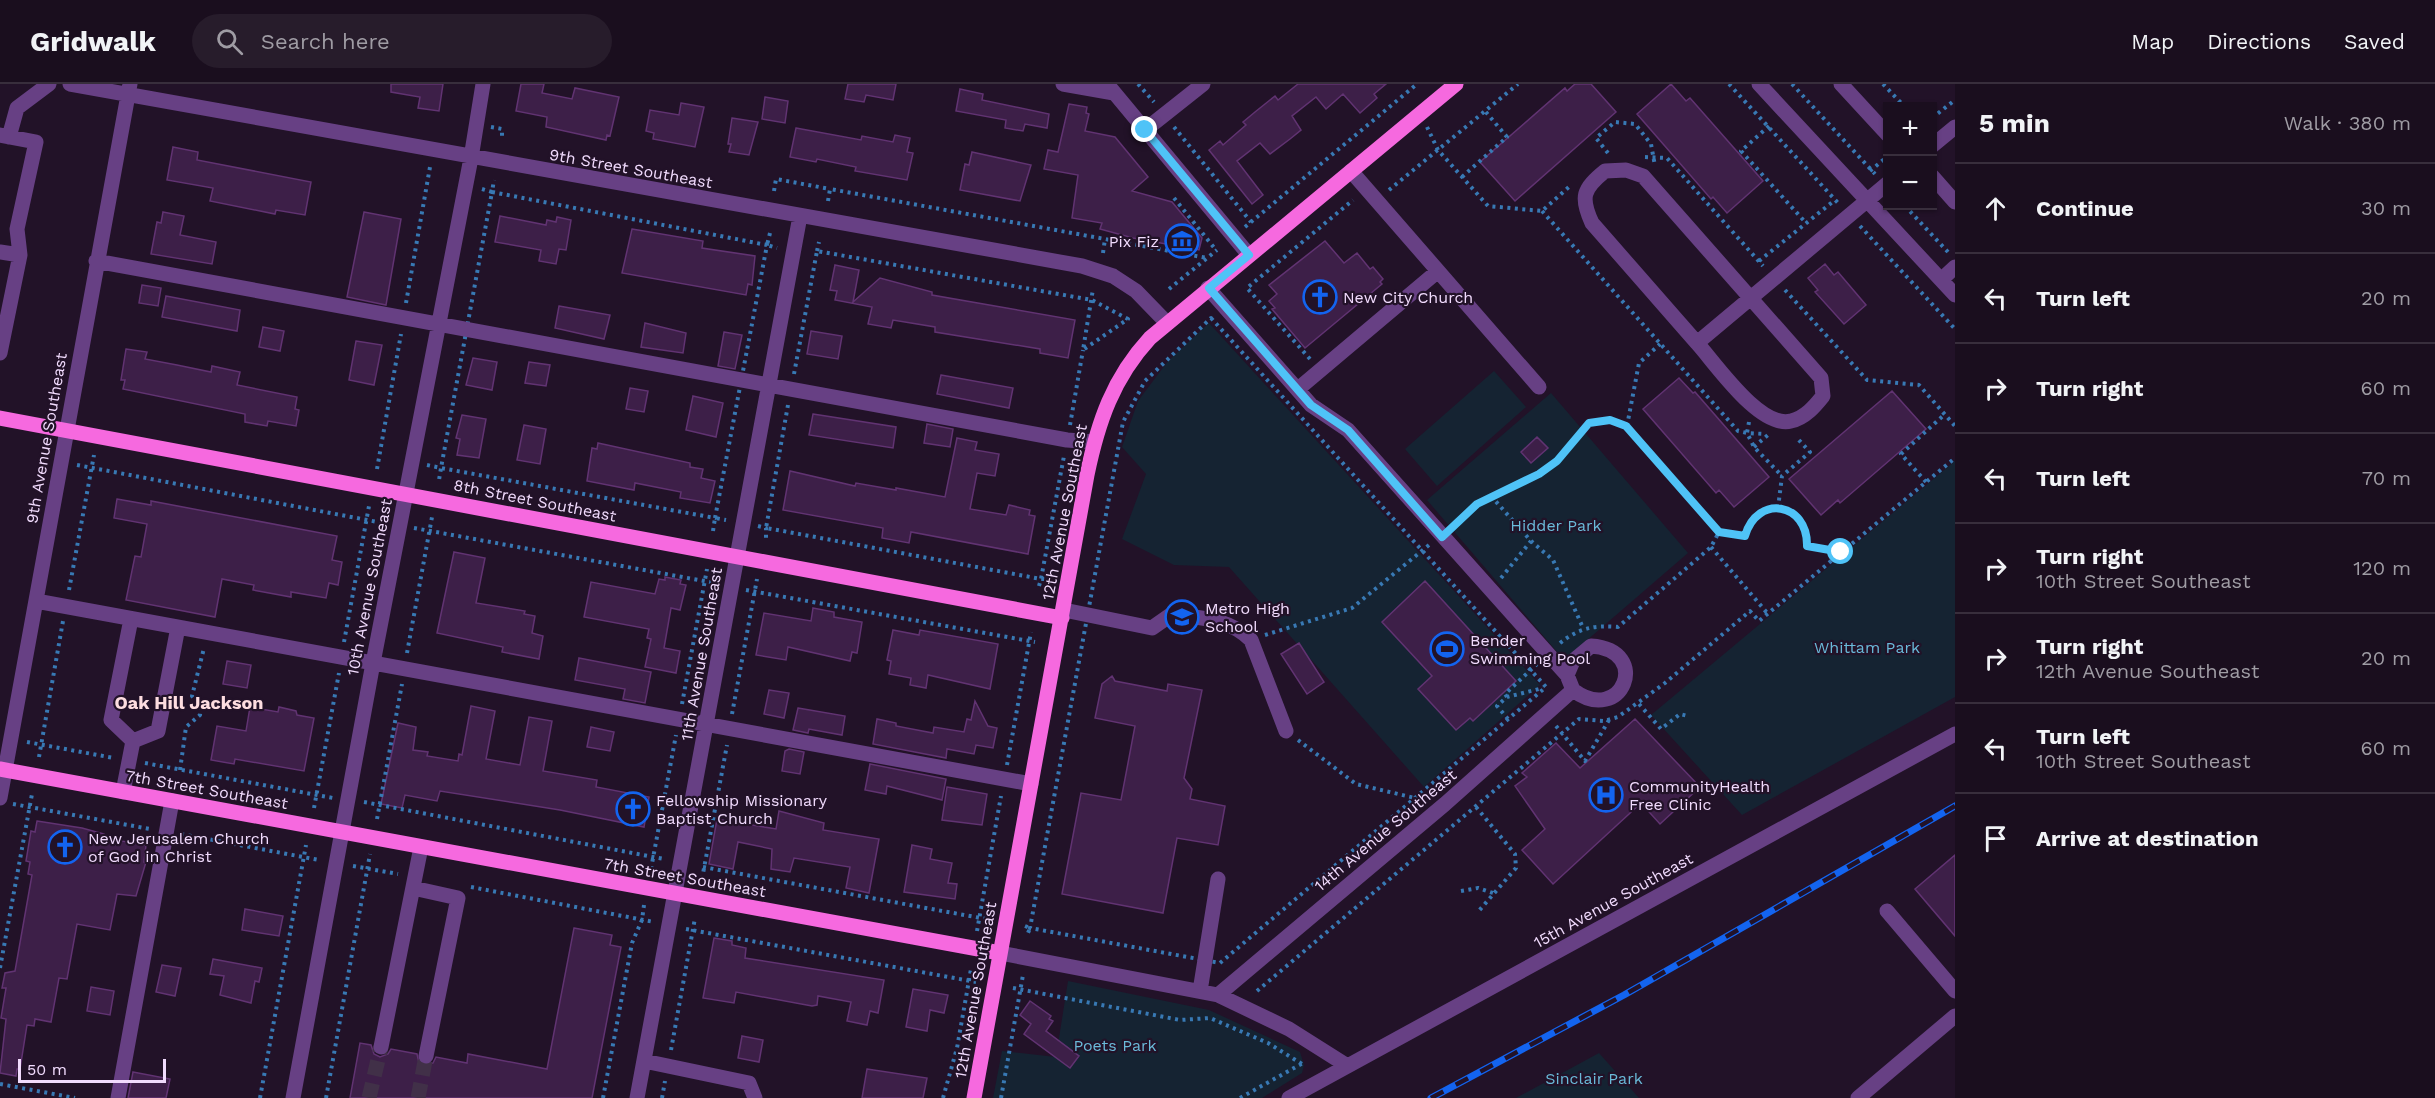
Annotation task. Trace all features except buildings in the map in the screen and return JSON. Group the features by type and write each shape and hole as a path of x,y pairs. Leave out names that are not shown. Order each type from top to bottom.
{"main road":[{"name":"12th Avenue Southeast","path":"974,1098 1094,442 1109,395 1133,356 1167,323 1456,84"},
{"name":"8th Street Southeast","path":"0,418 736,556 1063,614"},
{"name":"7th Street Southeast","path":"3,770 1000,954"}],"street":[{"path":"0,353 20,255 17,229 36,142 5,136 17,108 49,84"},
{"name":"9th Street Southeast","path":"70,84 129,89 471,158 1082,266 1113,276 1136,291 1167,323"},
{"name":"10th Avenue Southeast","path":"292,1098 405,493 471,158 483,84"},
{"path":"1063,84 1111,88 1249,255"},
{"path":"1145,130 1203,84"},
{"path":"1759,84 1955,296"},
{"path":"1841,84 1883,131"},
{"name":"9th Avenue Southeast","path":"0,798 3,770 129,89"},
{"path":"1937,142 1955,127"},
{"path":"1626,170 1643,176 1749,297 1821,378 1823,396 1811,411 1790,422 1774,420 1750,404 1592,224 1584,206 1587,186 1605,171 1626,170"},
{"path":"1351,171 1539,387"},
{"path":"1697,343 1867,200 1882,179"},
{"path":"1937,182 1955,202"},
{"name":"11th Avenue Southeast","path":"637,1098 800,216"},
{"path":"0,252 20,255"},
{"path":"96,261 767,386 1067,440 1094,442"},
{"path":"1941,280 1955,267"},
{"path":"1298,389 1438,271"},
{"path":"1209,288 1311,405 1348,430 1567,675 1573,690 1586,700 1610,699 1623,686 1627,675 1625,666 1617,655 1606,647 1591,646 1573,661 1567,675"},
{"path":"36,601 1031,784"},
{"path":"1063,614 1152,628 1172,614 1224,622 1240,629 1251,640 1286,731"},
{"path":"131,619 111,720 133,741"},
{"path":"133,741 158,731 178,627"},
{"name":"14th Avenue Southeast","path":"1218,995 1445,804 1573,690"},
{"name":"15th Avenue Southeast","path":"1288,1098 1955,734"},
{"path":"123,792 133,741"},
{"path":"118,1098 172,801"},
{"path":"381,1047 421,846"},
{"path":"1200,991 1218,879"},
{"path":"414,882 458,898 426,1056"},
{"path":"1887,911 1955,991"},
{"name":"7th Street Southeast","path":"1000,954 1218,995 1289,1029 1346,1065"},
{"path":"1858,1098 1955,1016"},
{"path":"644,1061 749,1083 755,1098"}],"path":[{"path":"1138,84 1251,222"},
{"path":"1245,226 1418,84"},
{"path":"1383,186 1388,191 1518,84"},
{"path":"1729,84 1839,205"},
{"path":"1792,84 1882,179"},
{"path":"1883,84 1900,102"},
{"path":"1937,114 1955,100"},
{"path":"1462,177 1507,137 1485,111"},
{"path":"1421,113 1438,150 1488,206 1542,211 1738,430 1779,435"},
{"path":"1774,121 1741,151 1806,224"},
{"path":"1599,161 1607,153 1596,138 1615,122 1635,124 1651,144 1656,158 1654,189"},
{"path":"490,127 502,129 501,140"},
{"path":"1636,156 1667,158 1766,268"},
{"path":"1852,185 1883,160"},
{"path":"774,191 776,179 1207,258"},
{"path":"478,188 492,192 494,180"},
{"path":"1542,211 1574,182"},
{"path":"828,201 830,189"},
{"path":"1174,198 1216,250"},
{"path":"1320,371 1247,288 1353,200"},
{"path":"1759,261 1835,200"},
{"path":"1909,210 1955,259"},
{"path":"1860,225 1955,329"},
{"path":"770,233 766,245 777,248"},
{"path":"1103,253 1105,239"},
{"path":"807,250 817,251 819,242"},
{"path":"1169,289 1221,246"},
{"path":"1781,285 1867,380 1919,385 1955,426"},
{"path":"1626,426 1640,363 1660,344"},
{"path":"1039,586 1083,350"},
{"path":"1750,404 1748,433 1754,447 1782,476"},
{"path":"1926,482 1901,454 1945,414"},
{"path":"1251,640 1352,608 1414,555 1442,537 1477,504 1491,495 1539,474 1557,461 1589,423 1610,420 1626,426 1719,532 1745,536 1752,519 1763,511 1778,508 1792,512 1802,520 1807,531 1807,546 1841,552"},
{"path":"1754,447 1769,434"},
{"path":"1778,508 1782,476 1810,452 1798,437 1788,436"},
{"path":"1257,991 1579,719 1609,720 1639,704 1750,611 1759,621 1955,458"},
{"path":"76,465 383,523"},
{"path":"427,465 441,468 439,480"},
{"path":"1491,495 1532,541 1553,560 1583,628 1618,627 1711,547 1719,532"},
{"path":"713,531 715,518 726,520"},
{"path":"758,526 766,528 766,539"},
{"path":"413,528 715,583"},
{"path":"1491,590 1532,541"},
{"path":"1711,547 1767,614"},
{"path":"1041,579 1047,579"},
{"path":"745,590 1035,642"},
{"path":"180,770 186,727 200,715 201,707 192,696 203,649 208,644 210,633"},
{"path":"1515,727 1497,706 1507,697 1546,687"},
{"path":"1639,704 1661,729 1680,714 1688,716"},
{"path":"1556,726 1585,760 1609,720"},
{"path":"1286,731 1356,784 1416,798"},
{"path":"24,741 333,798"},
{"path":"0,968 32,794"},
{"path":"363,802 664,859"},
{"path":"1476,807 1515,854 1516,868 1496,894 1477,913"},
{"path":"260,1098 306,845"},
{"path":"326,1098 370,851"},
{"path":"693,865 986,919"},
{"path":"349,866 367,868 414,882"},
{"path":"459,885 654,922"},
{"path":"1461,891 1478,888 1496,894"},
{"path":"603,1098 632,943 642,920 644,904"},
{"path":"662,1098 695,918"},
{"path":"1025,926 1030,928 1028,933"},
{"path":"686,928 976,982"},
{"path":"943,1098 957,1047 971,969"},
{"path":"1001,1098 1023,974"},
{"path":"1013,988 1180,1020 1210,1018 1290,1055 1302,1064"},
{"path":"1227,1025 1230,1019"},
{"path":"1240,1098 1324,1051"},
{"path":"0,1084 75,1098"}],"green space":[{"path":"1209,323 1540,685 1424,787 1229,567 1174,565 1122,539 1146,474 1122,447 1138,401 1168,361"},
{"path":"1494,371 1526,407 1437,486 1405,449"},
{"name":"Hidder Park","path":"1551,393 1688,553 1564,660 1427,500"},
{"name":"Whittam Park","path":"1955,461 1955,697 1742,815 1651,715"},
{"name":"Poets Park","path":"1068,981 1209,1010 1300,1052 1304,1065 1302,1073 1262,1098 993,1098 1002,1051 1056,1057"},
{"name":"Sinclair Park","path":"1599,1053 1639,1098 1516,1098"}],"tunnel":[{"path":"369,1098 381,1047"},
{"path":"418,1098 426,1056"}],"railway":[{"path":"1431,1098 1624,995 1955,806"}],"place":[{"name":"Pix Fiz","path":"1182,241"},
{"name":"New City Church","path":"1320,297"},
{"name":"Metro High School","path":"1182,617"},
{"name":"Bender Swimming Pool","path":"1447,649"},
{"name":"CommunityHealth Free Clinic","path":"1606,795"},
{"name":"Fellowship Missionary Baptist Church","path":"633,809"},
{"name":"New Jerusalem Church of God in Christ","path":"65,847"}],"district":[{"name":"Oak Hill Jackson","path":"189,703"}],"route":[{"path":"1145,130 1249,255 1209,288 1311,405 1348,430 1442,537 1477,504 1494,493 1539,474 1557,461 1589,423 1610,420 1626,426 1719,532 1745,536 1752,519 1763,511 1778,508 1792,512 1802,520 1807,531 1807,546 1841,552"}]}
